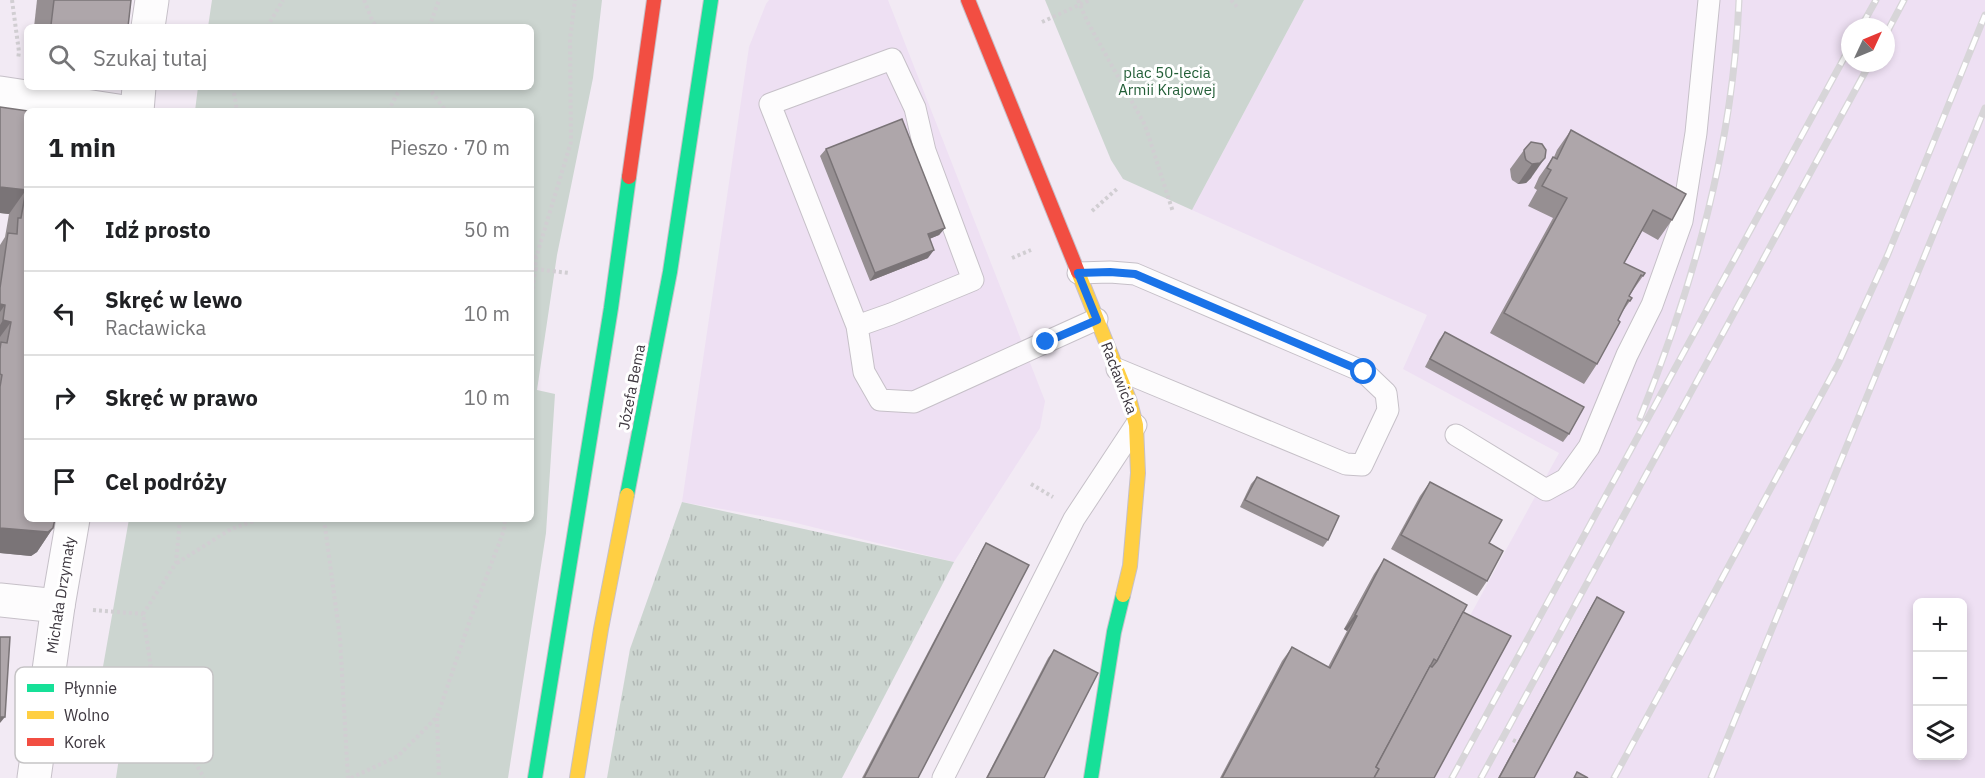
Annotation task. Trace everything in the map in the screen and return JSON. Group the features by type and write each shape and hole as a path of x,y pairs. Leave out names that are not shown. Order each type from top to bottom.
{"main road":[{"path":"535,778 611,308 654,0"},
{"name":"Racławicka","path":"968,0 1117,369 1136,425 1138,473 1130,566 1113,632 1091,778"},
{"name":"Józefa Bema","path":"578,778 602,629 670,272 713,4"}],"street":[{"path":"148,24 152,0"},
{"path":"137,108 139,90"},
{"path":"6,94 98,108"},
{"name":"Michała Drzymały","path":"49,667 73,522"},
{"path":"0,600 58,606"},
{"name":"Michała Drzymały","path":"34,778 36,763"}],"lane":[{"path":"1456,435 1546,490 1566,479 1589,447 1627,355 1652,305 1682,221 1696,133 1709,0"},
{"path":"857,326 973,280 925,150 915,108 892,58 770,104 857,326 864,372 880,400 914,402 1097,320"},
{"path":"1078,273 1135,274 1364,372 1386,393 1388,410 1362,465 1346,464 1117,369"},
{"path":"943,778 1074,519 1136,425"}],"path":[{"path":"6,94 19,52 12,0"},
{"path":"269,24 283,0"},
{"path":"364,0 376,24"},
{"path":"430,24 439,0"},
{"path":"534,278 536,258 571,142 570,39 575,0"},
{"path":"1042,22 1079,2 1090,0"},
{"path":"1231,0 1238,8"},
{"path":"1079,2 1087,21 1145,125 1173,212"},
{"path":"234,90 236,108"},
{"path":"390,108 399,90"},
{"path":"430,90 444,108"},
{"path":"535,269 570,273"},
{"path":"1031,484 1059,500"},
{"path":"176,563 180,522"},
{"path":"151,667 143,614 176,563 231,529 251,522"},
{"path":"324,522 340,638 350,778 398,756 437,717"},
{"path":"439,778 437,717 504,530 505,522"},
{"path":"58,606 143,614"},
{"path":"1513,740 1522,745"},
{"path":"196,763 204,778"}],"shaded area":[{"path":"769,0 888,0 1045,401 1040,428 954,562 784,520 682,502 749,47"},
{"path":"1304,0 1985,0 1985,778 1220,778 1320,682 1347,631 1466,623 1559,453 1403,369 1427,315 1192,210"}],"green space":[{"path":"212,0 602,0 593,78 557,255 537,390 555,394 546,533 508,778 116,778 118,763 213,763 213,667 103,667 128,522 534,522 534,108 195,108 198,90 534,90 534,24 208,24"},
{"name":"plac 50-lecia Armii Krajowej","path":"1045,0 1304,0 1192,210 1123,179 1111,160"},
{"path":"682,502 954,562 842,778 607,778 630,649"}],"building":[{"path":"54,0 131,0 128,24 51,24"},
{"path":"0,107 24,110 24,190 0,187"},
{"path":"902,119 945,228 928,234 934,250 875,273 826,149"},
{"path":"1571,130 1686,194 1672,220 1653,210 1624,263 1645,273 1641,275 1629,296 1632,298 1628,300 1618,320 1620,322 1597,364 1504,313 1567,198 1542,186 1551,170 1547,168 1553,157 1557,159"},
{"path":"1531,142 1542,144 1546,150 1545,158 1540,163 1532,164 1526,160 1524,150"},
{"path":"24,201 24,522 54,522 53,528 48,532 0,528 0,387 2,375 0,374 0,349 1,342 7,343 11,322 3,320 5,305 0,304 0,288 8,233 17,234 18,218 21,218"},
{"path":"1445,332 1584,407 1569,434 1430,359"},
{"path":"1257,477 1339,516 1328,540 1245,500"},
{"path":"1430,482 1502,520 1489,543 1503,551 1487,581 1401,535"},
{"path":"986,543 1029,565 918,778 864,778"},
{"path":"1384,559 1467,605 1437,661 1434,659 1376,767 1379,769 1374,778 1222,778 1292,647 1330,668"},
{"path":"1597,597 1624,612 1534,778 1499,778"},
{"path":"1463,612 1511,636 1434,778 1374,778 1379,769 1376,767 1430,666 1432,667 1437,661"},
{"path":"0,637 10,637 5,717 0,717"},
{"path":"1054,650 1098,673 1044,778 987,778"},
{"path":"1577,772 1588,778 1574,778"}],"railway":[{"path":"1640,418 1677,317 1708,213 1729,108 1739,0"},
{"path":"1866,18 1876,0"},
{"path":"1894,18 1904,0"},
{"path":"1614,778 1838,364 1888,254 1985,15"},
{"path":"1452,778 1841,64"},
{"path":"1481,778 1865,72"},
{"path":"1711,778 1985,108"}],"traffic: fast":[{"path":"627,495 670,272 711,0"},
{"path":"535,778 611,308 629,177"},
{"path":"1091,778 1114,632 1123,595"}],"traffic: slow":[{"path":"1078,272 1130,402 1136,425 1138,473 1130,566 1123,595"},
{"path":"577,778 601,629 627,495"}],"traffic: jam":[{"path":"629,177 654,0"},
{"path":"968,0 1078,272"}],"route":[{"path":"1046,342 1097,320 1078,273 1135,274 1364,372"}]}
